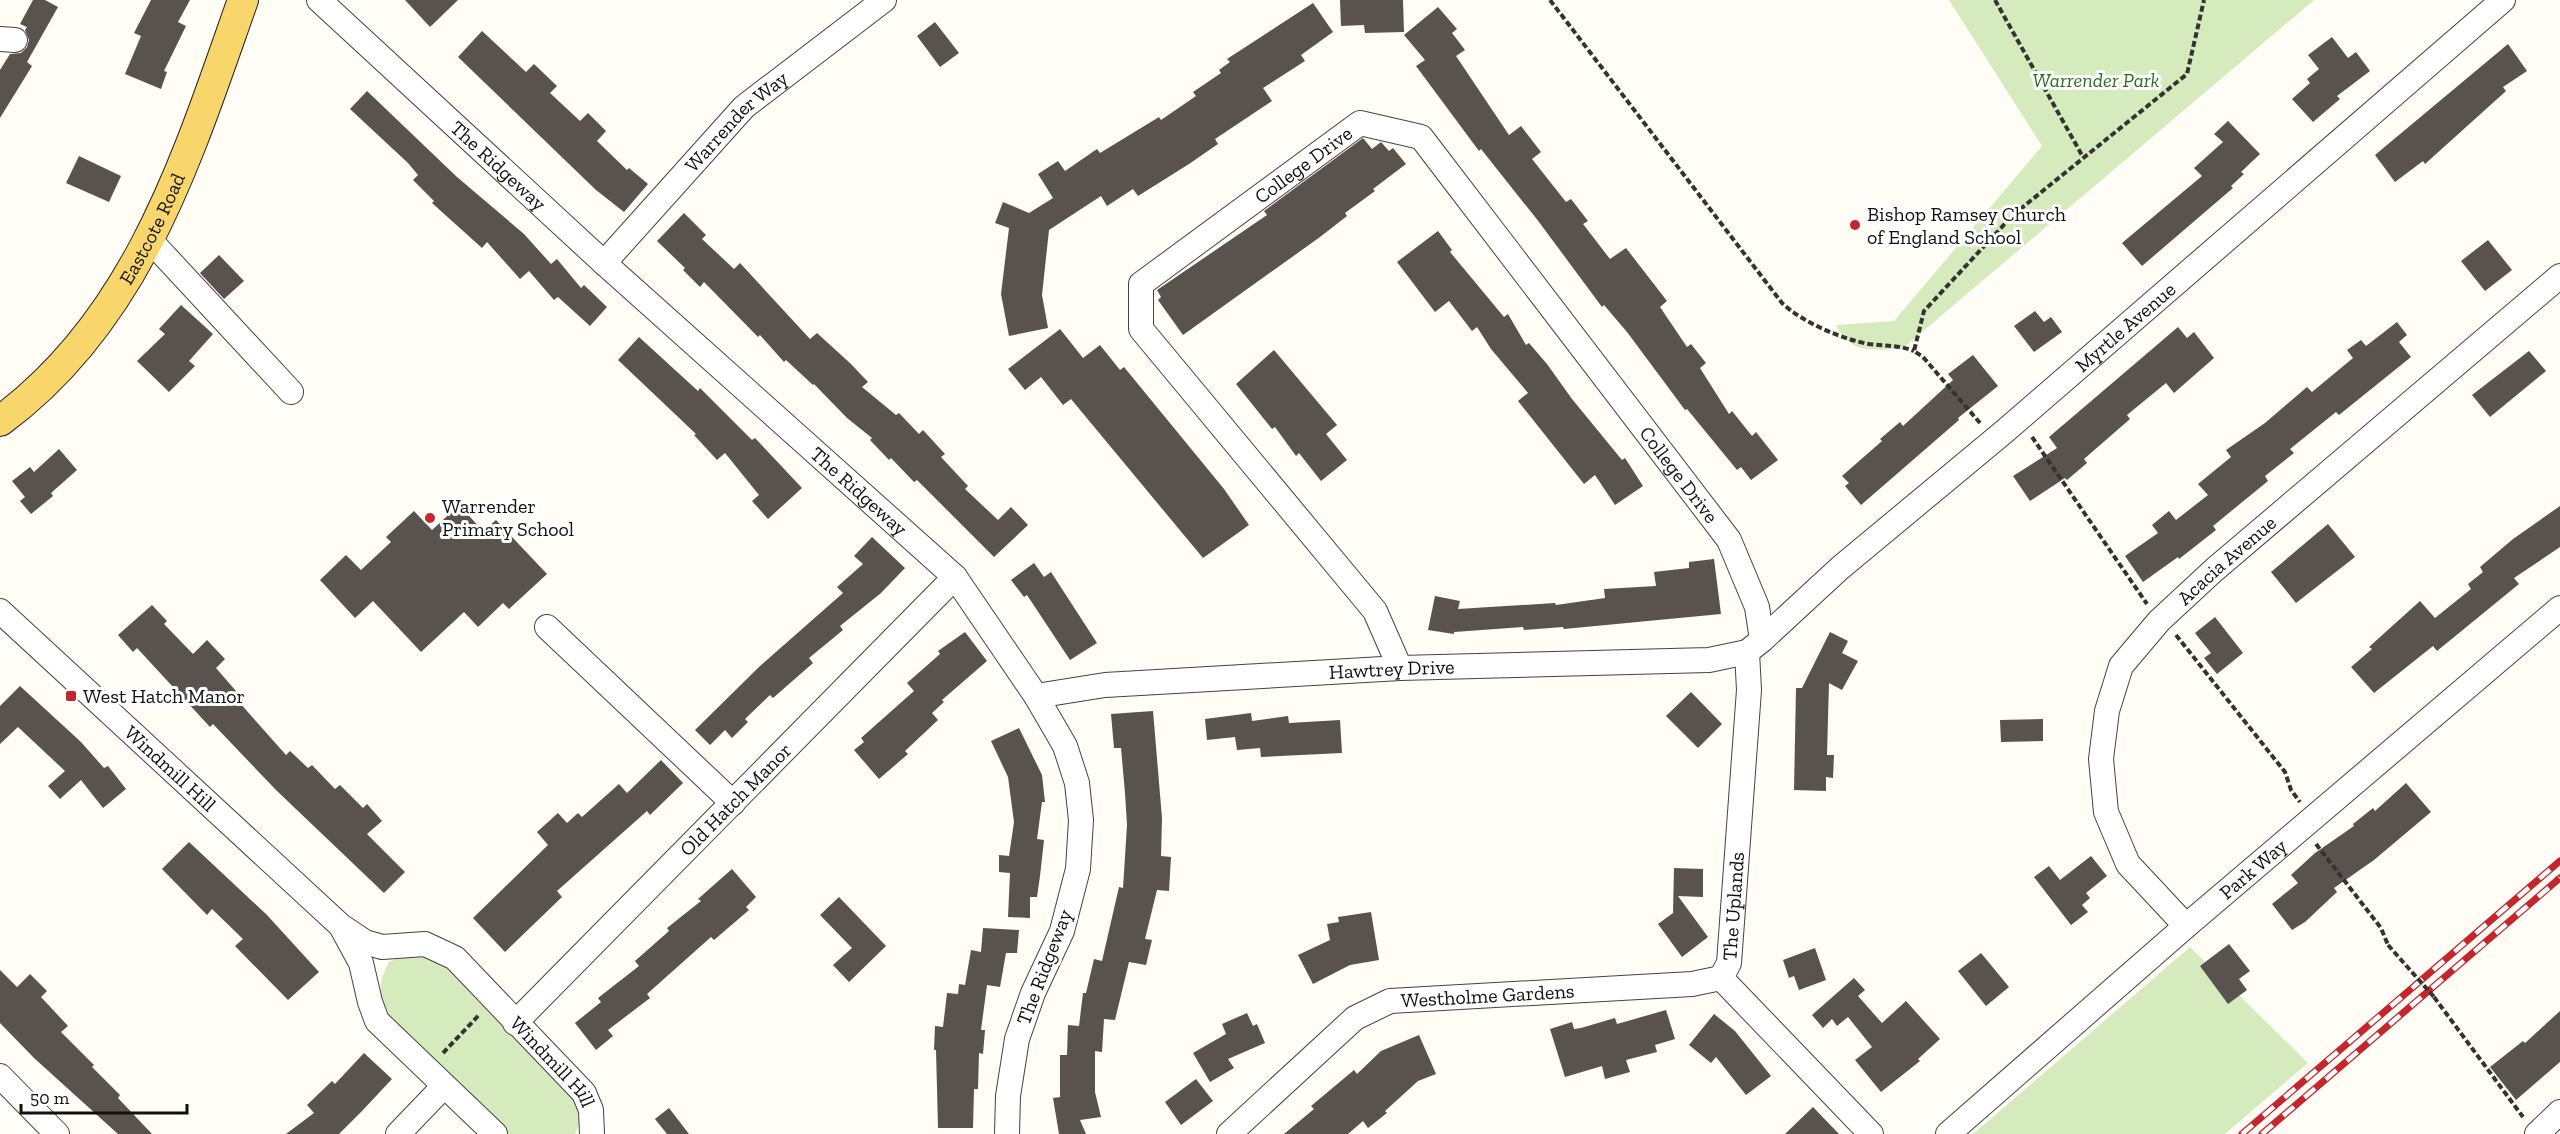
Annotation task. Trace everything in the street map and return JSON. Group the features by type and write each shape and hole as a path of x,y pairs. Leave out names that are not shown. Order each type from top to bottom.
{"main road":[{"name":"Eastcote Road","path":"0,421 57,373 108,308 138,262 179,179 243,0"}],"street":[{"name":"The Ridgeway","path":"319,0 604,263 955,578 1035,696 1065,746 1077,783 1081,820 1078,869 1062,930 1032,993 1017,1039 1008,1096 1007,1134"},
{"name":"Myrtle Avenue","path":"1755,646 1840,568 2005,431 2503,0"},
{"name":"Warrender Way","path":"604,263 744,107 879,2"},
{"name":"College Drive","path":"1400,668 1375,611 1141,329 1141,284 1360,123 1421,136 1730,540 1757,607 1755,646"},
{"path":"149,239 291,392"},
{"name":"Acacia Avenue","path":"2186,926 2128,864 2106,812 2101,759 2107,711 2121,666 2160,620 2223,562 2560,276"},
{"name":"Old Hatch Manor","path":"515,1023 955,578"},
{"name":"Park Way","path":"1948,1134 2186,926 2560,608"},
{"name":"Windmill Hill","path":"0,611 341,926 365,942 382,947 425,944 455,958 584,1093 591,1110 592,1134"},
{"path":"547,627 733,803"},
{"name":"Hawtrey Drive","path":"1035,696 1105,685 1400,668 1709,660 1755,646"},
{"name":"The Uplands","path":"1755,646 1749,690 1729,963 1720,978 1871,1134"},
{"name":"Windmill Hill","path":"341,926 361,963 370,1002 378,1021 495,1134"},
{"name":"Westholme Gardens","path":"1229,1134 1355,1018 1390,1001 1692,984 1720,978"},
{"path":"0,1076 57,1134"},
{"path":"398,1134 444,1086"},
{"path":"2533,1130 2560,1112"}],"path":[{"path":"1550,0 1782,303 1800,319 1820,327 1868,344 1900,346 1914,351 1923,357 1982,425 2030,434 2160,620 2285,772 2291,790 2301,804"},
{"path":"1995,0 2083,158"},
{"path":"1914,351 1924,312 2013,214 2187,74 2204,0"},
{"path":"2314,841 2381,928 2388,945 2434,997 2533,1130"},
{"path":"438,1059 480,1013"}],"green space":[{"name":"Warrender Park","path":"1949,0 2314,0 1902,349 1863,348 1848,341 1836,325 1894,321 2042,146"},
{"path":"2190,947 2308,1063 2225,1134 1973,1134"},
{"path":"411,953 434,956 448,966 577,1098 580,1123 575,1134 507,1134 392,1022 382,999 382,979 389,962"}],"building":[{"path":"33,0 45,0 58,7 27,62 32,66 0,118 0,70 10,54 21,53 27,47 29,40 25,30 27,27 20,24"},
{"path":"151,0 190,0 178,22 186,26 164,71 167,72 161,89 125,74 141,36 134,33"},
{"path":"405,0 458,0 430,27"},
{"path":"1340,0 1403,0 1404,32 1365,33 1364,25 1341,26"},
{"path":"1313,3 1333,32 1301,55 1305,61 1263,88 1272,101 1215,139 1218,144 1138,196 1133,189 1107,206 1101,196 1049,230 1042,295 1048,328 1009,336 1001,294 1009,228 995,223 1003,202 1029,213 1053,198 1038,174 1058,161 1065,171 1097,149 1100,153 1159,117 1161,120 1196,96 1193,92 1221,73 1219,70 1230,62 1227,59"},
{"path":"1438,7 1457,29 1452,33 1465,50 1456,56 1509,135 1521,126 1541,152 1532,159 1566,202 1571,199 1588,221 1583,224 1610,259 1626,248 1667,301 1660,307 1687,347 1691,344 1706,363 1700,368 1729,414 1732,411 1752,436 1756,432 1778,460 1751,480 1741,467 1737,470 1687,409 1685,410 1627,332 1604,305 1602,307 1539,222 1481,149 1479,151 1416,66 1425,60 1404,35"},
{"path":"935,22 959,53 940,67 917,36"},
{"path":"482,31 526,72 534,64 557,86 550,93 580,121 588,113 606,131 597,141 627,170 629,168 648,184 624,212 596,190 458,57"},
{"path":"2332,37 2348,58 2356,52 2370,71 2337,96 2340,99 2313,122 2292,99 2310,83 2307,79 2319,69 2308,55"},
{"path":"2508,44 2527,71 2503,87 2506,91 2425,164 2423,161 2395,182 2375,155"},
{"path":"367,91 457,177 524,234 551,264 557,259 581,288 584,285 607,307 590,326 558,297 554,300 529,271 520,279 487,242 482,248 432,203 434,201 413,180 418,175 408,163 350,109"},
{"path":"2228,121 2260,154 2241,172 2244,174 2231,186 2233,188 2142,266 2122,243 2202,176 2194,168 2223,142 2214,134"},
{"path":"1363,138 1372,149 1381,142 1389,151 1393,148 1406,164 1373,189 1375,191 1345,213 1347,216 1320,237 1183,335 1158,300 1161,297 1157,290 1267,215 1264,211"},
{"path":"79,156 121,176 109,202 66,183"},
{"path":"684,213 706,235 702,239 734,269 740,263 810,339 817,333 851,364 868,382 862,387 896,415 899,413 919,434 923,430 945,454 941,457 968,486 965,489 998,520 1011,507 1028,525 994,557 917,480 914,482 891,458 889,460 870,440 872,438 847,418 814,384 786,360 784,362 760,335 758,337 704,282 700,287 683,270 685,268 657,241"},
{"path":"1438,231 1452,250 1450,252 1504,317 1508,314 1526,345 1529,343 1547,364 1572,399 1622,460 1625,458 1643,486 1615,505 1595,475 1584,484 1518,401 1528,393 1491,349 1477,327 1472,331 1449,301 1435,312 1397,262"},
{"path":"2488,240 2512,270 2485,291 2461,261"},
{"path":"219,255 244,281 224,299 200,273"},
{"path":"181,305 213,334 189,361 195,366 169,392 137,361 165,334 159,329"},
{"path":"2035,311 2044,322 2051,317 2062,332 2034,352 2014,326"},
{"path":"2397,322 2407,335 2399,342 2411,357 2339,415 2336,412 2290,449 2294,453 2265,476 2268,481 2213,526 2216,530 2179,559 2178,557 2143,582 2125,556 2158,533 2152,525 2169,511 2176,520 2208,495 2198,484 2231,457 2226,450 2265,423 2307,387 2312,392 2353,358 2347,350 2361,340 2366,346"},
{"path":"2178,327 2187,338 2194,332 2214,358 2174,393 2166,383 2127,415 2130,419 2084,459 2087,463 2067,480 2065,478 2030,501 2013,476 2057,448 2049,437"},
{"path":"1060,329 1083,358 1100,345 1120,370 1124,367 1224,489 1249,525 1203,558 1071,399 1063,405 1041,377 1025,390 1008,369"},
{"path":"639,337 698,391 700,388 752,440 755,438 802,488 768,519 752,501 759,495 725,453 717,460 694,435 696,434 618,360"},
{"path":"1274,350 1337,425 1326,434 1347,460 1321,481 1299,453 1296,456 1275,427 1272,429 1236,384"},
{"path":"2529,351 2546,371 2490,417 2472,395"},
{"path":"1973,355 1998,386 1958,418 1959,420 1861,505 1845,486 1849,483 1842,476 1882,441 1880,439 1900,422 1903,426 1953,380 1948,374"},
{"path":"59,449 77,470 51,493 53,496 31,514 20,501 25,497 12,481 30,467 34,472"},
{"path":"459,505 483,531 496,520 547,574 509,609 503,603 478,627 464,612 421,652 373,601 355,618 320,580 346,555 361,570 391,542 386,537 414,511 432,530"},
{"path":"2560,506 2560,547 2514,578 2519,584 2437,651 2433,646 2374,693 2351,667 2372,649 2369,647 2420,601 2435,618 2471,589 2468,584 2483,572 2480,567 2513,539"},
{"path":"2328,524 2355,557 2296,603 2271,572"},
{"path":"872,537 905,568 881,593 840,626 843,630 809,658 813,663 773,698 770,695 745,719 748,722 732,738 725,730 710,745 695,730 760,666 843,593 837,587 863,564 854,556"},
{"path":"1714,559 1721,614 1564,629 1563,627 1524,630 1523,627 1454,632 1454,634 1428,630 1435,596 1460,601 1458,609 1555,603 1556,605 1605,598 1604,589 1656,586 1654,572 1689,568 1689,562"},
{"path":"1034,563 1044,577 1051,572 1097,643 1070,660 1027,595 1024,597 1011,580"},
{"path":"152,605 167,621 164,624 193,654 207,640 225,659 216,668 242,698 239,702 286,755 290,751 308,768 312,765 335,789 340,785 363,808 367,804 382,821 367,834 405,872 384,893 276,790 213,724 210,727 137,648 133,652 118,635"},
{"path":"2215,617 2243,653 2217,674 2204,658 2211,653 2195,633"},
{"path":"965,632 987,661 942,700 944,702 932,713 938,720 905,751 908,754 879,779 854,750 864,742 861,738 914,691 907,683 940,654 938,651"},
{"path":"1830,632 1848,641 1842,653 1858,661 1842,690 1829,683 1827,755 1834,755 1833,778 1826,777 1826,791 1794,790 1796,688 1802,688"},
{"path":"20,686 81,742 104,768 108,766 126,789 103,808 81,780 60,799 48,786 65,771 18,727 0,744 0,706"},
{"path":"1691,692 1722,724 1698,748 1666,716"},
{"path":"1153,711 1162,818 1161,856 1171,857 1169,891 1157,890 1145,939 1152,940 1146,965 1129,962 1115,1020 1104,1019 1102,1052 1095,1051 1095,1092 1101,1117 1080,1120 1086,1134 1059,1134 1053,1098 1060,1097 1060,1055 1067,1055 1068,1025 1079,1026 1083,993 1086,993 1094,959 1102,961 1119,887 1123,888 1127,825 1125,793 1121,748 1114,748 1111,714"},
{"path":"1251,713 1252,721 1288,716 1289,723 1340,720 1342,753 1261,757 1260,748 1237,750 1235,737 1207,740 1205,719"},
{"path":"2043,719 2043,741 2001,742 2000,720"},
{"path":"1019,728 1042,775 1045,802 1042,802 1037,839 1044,840 1040,876 1037,897 1030,897 1030,918 1008,917 1010,873 999,872 999,855 1009,856 1014,822 1008,777 991,741"},
{"path":"661,760 683,783 650,815 647,811 557,891 562,897 505,952 473,918 548,845 537,832 558,813 567,823 578,813 582,817 619,784 627,793"},
{"path":"2406,783 2431,812 2374,860 2334,888 2337,892 2305,922 2292,930 2272,904 2298,883 2291,875 2315,853 2354,826 2353,824 2373,808 2375,811"},
{"path":"189,842 267,915 319,972 288,1000 235,946 243,939 212,909 207,915 162,869"},
{"path":"2091,856 2107,876 2086,893 2090,898 2082,905 2088,912 2071,925 2034,877 2049,866 2060,880"},
{"path":"1674,868 1703,869 1703,897 1678,896 1708,937 1682,957 1658,924 1673,913"},
{"path":"732,869 756,897 746,907 749,910 714,940 711,937 647,994 650,998 608,1030 613,1036 596,1050 575,1023 601,1002 598,998 639,966 635,961 669,931 667,928 701,901 698,899"},
{"path":"839,897 886,946 849,982 833,965 852,948 820,915"},
{"path":"1371,912 1379,960 1350,965 1313,984 1298,955 1330,940 1327,924 1339,922 1338,917"},
{"path":"983,928 1019,930 1017,953 1006,953 1000,987 987,985 981,1030 985,1030 983,1054 979,1053 978,1089 974,1089 973,1128 938,1128 935,1026 943,1027 947,993 958,994 959,984 965,985 971,950 981,952"},
{"path":"2229,944 2250,971 2239,979 2247,990 2228,1004 2200,966"},
{"path":"1815,948 1826,980 1799,990 1794,976 1789,978 1783,960"},
{"path":"1981,953 2009,987 1986,1006 1958,971"},
{"path":"0,970 17,987 30,974 47,991 41,997 68,1026 61,1032 94,1065 92,1067 120,1095 118,1098 152,1134 118,1134 34,1058 0,1023"},
{"path":"1854,978 1865,990 1858,996 1882,1023 1906,1001 1940,1039 1918,1059 1920,1061 1881,1092 1855,1060 1872,1047 1848,1017 1837,1026 1832,1019 1823,1028 1812,1015"},
{"path":"1666,1010 1675,1039 1655,1045 1657,1052 1626,1060 1630,1072 1605,1079 1602,1066 1565,1077 1550,1029 1572,1022 1574,1029 1581,1028 1615,1018 1617,1024"},
{"path":"2560,1011 2560,1062 2516,1100 2490,1067 2523,1041 2525,1043"},
{"path":"1247,1013 1253,1026 1257,1024 1265,1043 1228,1059 1234,1068 1210,1082 1193,1053 1226,1034 1222,1024"},
{"path":"1714,1014 1735,1031 1771,1076 1746,1095 1716,1057 1711,1063 1689,1045"},
{"path":"1419,1035 1436,1074 1418,1081 1385,1111 1387,1113 1368,1128 1363,1121 1348,1134 1284,1134 1314,1109 1311,1106 1354,1070 1357,1074 1381,1051"},
{"path":"364,1053 392,1079 362,1111 339,1134 286,1134 314,1113 307,1105 332,1081 335,1084"},
{"path":"1196,1079 1213,1101 1181,1125 1165,1102"},
{"path":"1813,1107 1839,1134 1785,1134"},
{"path":"669,1108 689,1134 667,1134 655,1119"}],"railway":[{"path":"2242,1134 2560,861"},
{"path":"2262,1134 2560,878"}],"place":[{"name":"Bishop Ramsey Church of England School","path":"1855,225"},
{"name":"Warrender Primary School","path":"430,518"},
{"name":"West Hatch Manor","path":"71,696"}]}
